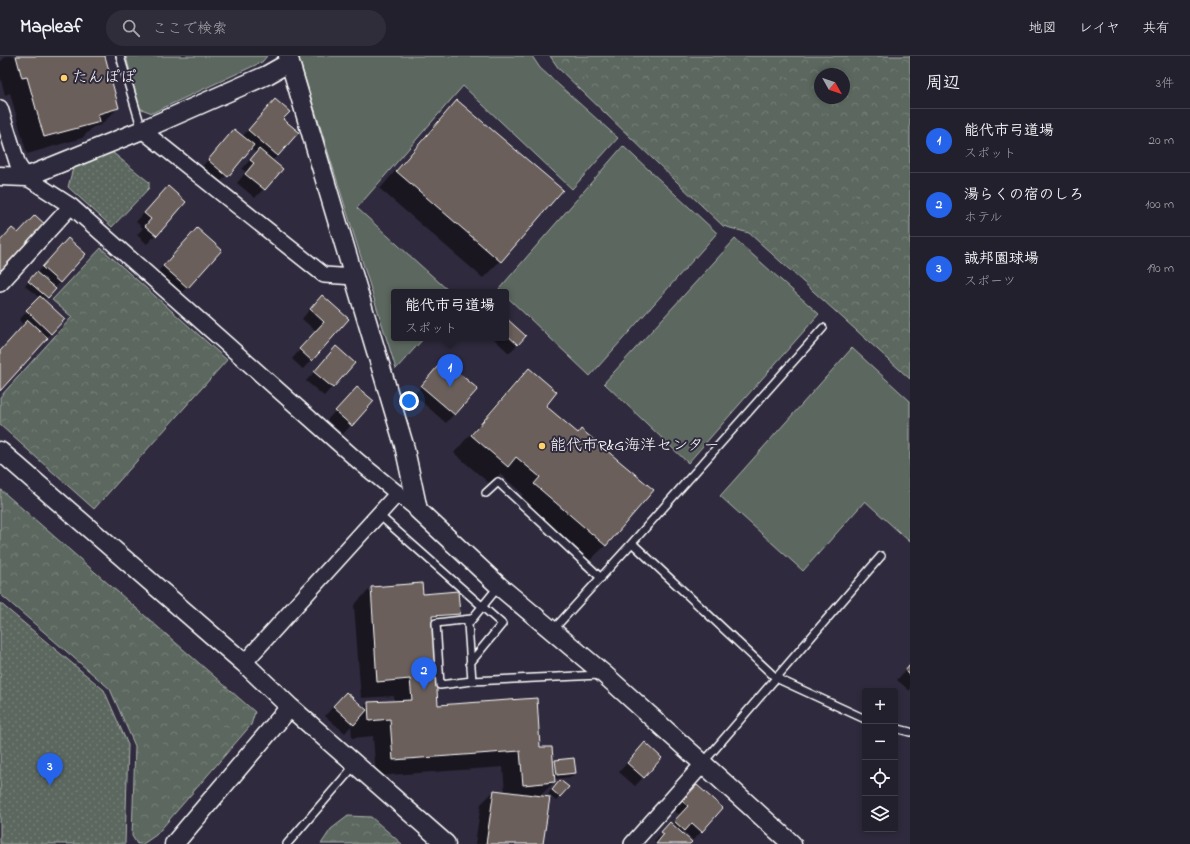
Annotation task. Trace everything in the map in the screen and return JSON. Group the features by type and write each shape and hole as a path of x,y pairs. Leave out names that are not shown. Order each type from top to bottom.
{"street":[{"path":"0,176 26,177 142,130 267,75 289,59 404,445 418,510"},
{"path":"0,108 18,165 26,177 71,206 358,461 418,510 499,586 604,675 792,844"},
{"path":"142,130 324,275 355,277"},
{"path":"0,284 71,206"},
{"path":"0,451 244,663 290,707 446,844"},
{"path":"244,663 398,493"},
{"path":"174,844 290,707"},
{"path":"632,844 703,764"}],"lane":[{"path":"120,56 142,130"},
{"path":"552,630 601,578 823,328"},
{"path":"486,493 498,482 601,578"},
{"path":"379,515 502,624 470,663"},
{"path":"632,543 776,678 862,718"},
{"path":"703,764 880,556"},
{"path":"472,681 468,624 499,586"},
{"path":"471,619 436,623 440,685 472,681 604,675"},
{"path":"898,729 910,732"},
{"path":"287,844 356,765"}],"green space":[{"path":"126,56 267,56 262,62 152,113 139,108"},
{"path":"298,56 532,56 540,68 618,138 572,189 463,86 357,208 447,289 391,289 391,341 421,341 396,369"},
{"path":"550,56 910,56 910,379 749,233 723,226 559,69"},
{"path":"623,146 717,233 590,376 509,299 509,289 499,289"},
{"path":"112,152 149,182 149,188 112,227 68,187 73,168"},
{"path":"735,239 819,314 688,463 604,383"},
{"path":"101,248 227,360 94,509 0,425 0,397 72,317 52,300"},
{"path":"852,348 910,401 910,542 865,501 803,571 720,496"},
{"path":"0,489 255,712 251,725 156,835 143,844 137,844 132,836 135,746 110,689 0,594"},
{"path":"0,603 104,690 128,745 125,844 0,844"},
{"path":"348,816 371,817 402,844 321,844 331,829"}],"building":[{"path":"16,56 105,56 119,108 98,114 100,122 44,137 27,77 22,78"},
{"path":"275,99 290,112 283,119 299,132 278,156 248,130"},
{"path":"457,100 563,190 501,262 396,171"},
{"path":"234,129 254,145 228,177 208,160"},
{"path":"259,149 283,169 265,190 245,174 254,163 250,160"},
{"path":"168,186 186,202 157,236 145,226 151,219 144,213"},
{"path":"35,215 48,227 5,274 0,269 0,241 12,228 18,233"},
{"path":"197,228 222,250 188,288 163,266"},
{"path":"68,238 86,254 60,283 42,267"},
{"path":"36,272 56,289 48,298 28,281"},
{"path":"322,295 349,319 312,361 299,349 324,322 310,309"},
{"path":"40,296 65,319 51,334 26,310"},
{"path":"28,320 48,338 0,391 0,351"},
{"path":"509,321 526,336 518,345 509,337"},
{"path":"336,346 355,363 333,388 314,372"},
{"path":"443,360 478,389 455,415 421,386"},
{"name":"能代市R&G海洋センター","path":"529,368 557,392 546,406 578,433 581,429 654,490 606,546 534,484 540,477 516,457 508,467 471,435"},
{"path":"357,387 374,401 352,426 335,411"},
{"path":"422,583 423,594 458,591 460,614 432,616 438,705 537,698 540,747 552,747 555,782 523,785 520,751 393,760 390,719 369,721 368,702 412,700 410,679 377,682 371,587"},
{"path":"910,665 910,676 905,671"},
{"path":"346,692 367,710 354,725 333,706"},
{"path":"645,742 662,758 644,778 627,763"},
{"path":"574,758 576,773 557,775 555,760"},
{"path":"560,780 569,787 560,797 552,790"},
{"path":"697,785 723,808 702,832 692,823 685,831 674,821 688,806 682,801"},
{"path":"494,790 550,797 543,844 486,844"},
{"path":"670,822 692,842 690,844 656,844 664,834 661,832"}],"place":[{"name":"たんぽぽ","path":"64,78"},
{"name":"能代市弓道場","path":"450,387"},
{"name":"能代市R&G海洋センター","path":"542,446"},
{"name":"湯らくの宿のしろ","path":"424,690"},
{"name":"誠邦園球場","path":"50,786"}]}
